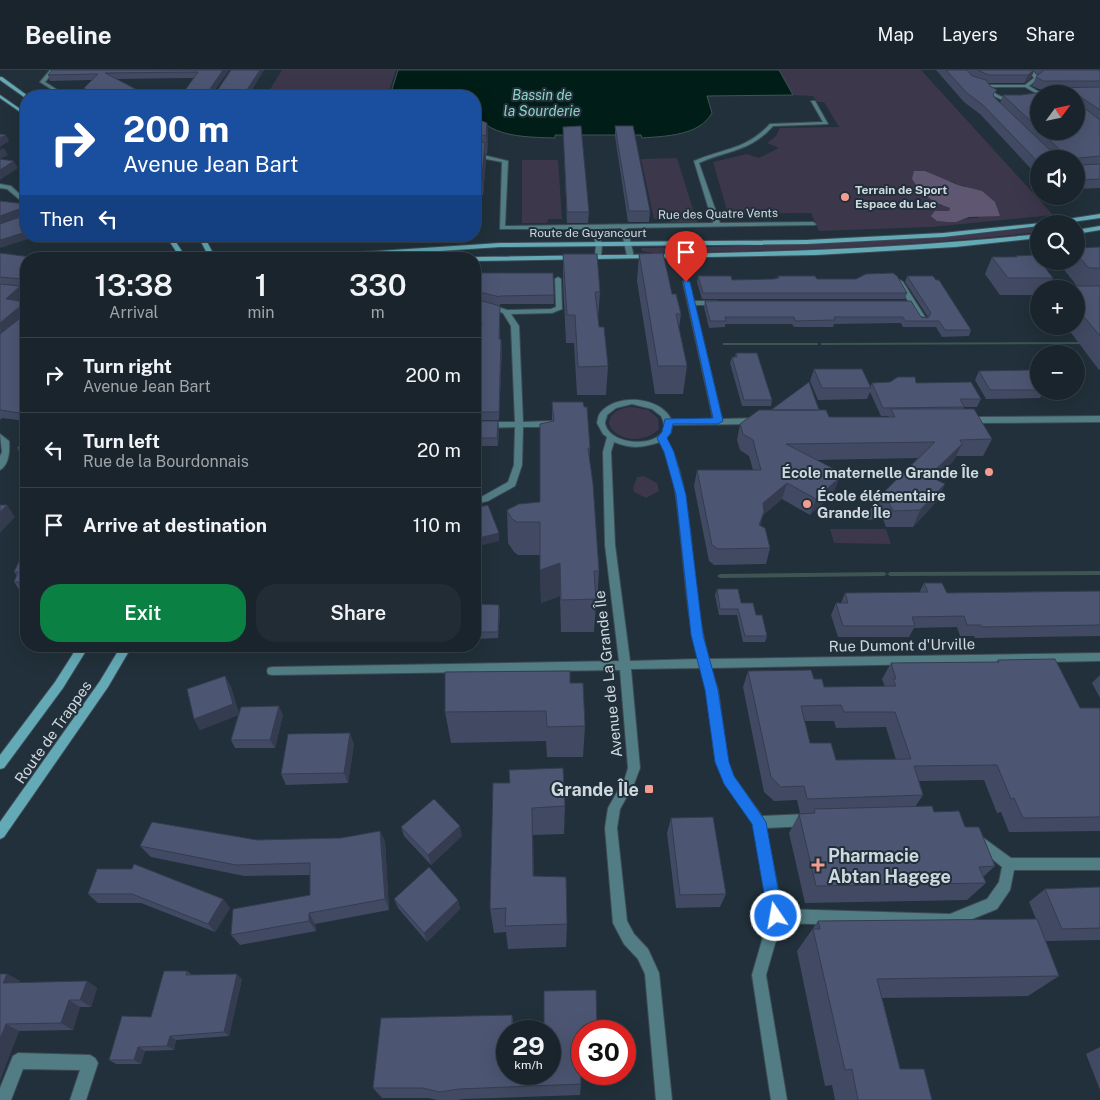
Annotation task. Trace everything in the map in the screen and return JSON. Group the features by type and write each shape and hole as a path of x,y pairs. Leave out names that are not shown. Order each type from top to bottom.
{"main road":[{"path":"0,78 20,92"},
{"path":"0,96 20,111"},
{"path":"1085,218 1100,216"},
{"name":"Route de Guyancourt","path":"380,252 447,247 807,242 942,235 1030,225"},
{"path":"1085,230 1100,228"},
{"name":"Route de Guyancourt","path":"481,259 816,253 956,245 1030,237"},
{"name":"Route de Trappes","path":"0,764 59,686 80,652"},
{"name":"Route de Trappes","path":"0,833 104,684 123,652"}],"street":[{"path":"55,90 42,82 53,70 60,70"},
{"path":"1026,86 1038,78 1030,70"},
{"path":"979,84 986,86 1026,86 1030,88"},
{"path":"986,86 996,101 1030,99"},
{"path":"717,225 696,162 753,143 766,133 772,125 826,124 813,102"},
{"name":"Rue des Quatre Vents","path":"481,156 505,161 502,228 813,224"},
{"path":"0,186 9,187 20,197"},
{"path":"624,226 626,238 630,245 630,256"},
{"path":"595,227 599,245 598,256"},
{"path":"481,304 506,312 552,311 560,308 558,279"},
{"path":"898,279 923,320"},
{"path":"686,282 718,421"},
{"path":"0,286 20,289"},
{"path":"902,303 912,302"},
{"path":"692,304 720,303"},
{"path":"481,500 512,484 518,465 515,326 506,312"},
{"path":"632,402 642,403 659,410 668,422 667,433 662,438 654,442 638,445 621,443 611,438 600,424 606,411 613,406 632,402"},
{"path":"955,420 1100,420"},
{"path":"668,422 768,421"},
{"path":"481,425 561,424"},
{"path":"590,424 600,424"},
{"path":"0,437 6,442 6,452 0,466"},
{"name":"Avenue de La Grande Île","path":"611,438 607,452 610,545 625,665 634,768 630,780 614,808 611,828 620,923 629,939 643,954 652,973 664,1100"},
{"path":"662,438 669,452 681,495 697,635 712,690 722,762 729,780 759,822 776,916 759,975 779,1100"},
{"name":"Rue Dumont d'Urville","path":"272,671 1100,657"},
{"path":"759,822 820,820"},
{"path":"966,831 1009,864 1100,864"},
{"path":"776,916 950,921 992,904 1005,885 1009,864"},
{"path":"3,1100 18,1061 90,1063 78,1100"}],"shaded area":[{"path":"282,70 396,70 389,90 270,90"},
{"path":"779,70 921,70 1030,190 1030,205 1044,205 1053,215 1030,215 1030,217 931,227 819,231 811,213 728,214 713,162 747,154 759,158 779,148 767,143 776,136 780,128 839,127 824,102 817,102 813,96 793,95","holes":["951,181 958,185 966,186 979,218 948,222 937,221 935,211 949,211 950,208 940,205"]},
{"path":"677,158 697,222 671,222 670,219 654,219 641,159"},
{"path":"522,160 558,160 562,219 548,219 547,223 522,223"},
{"path":"914,171 925,171 958,185 982,191 995,202 1000,216 969,217 956,222 937,221 931,216 935,211 949,211 950,208 924,194 912,179"},
{"path":"1030,228 1030,233 991,237 846,247 653,253 642,251 641,248 790,245 939,237"},
{"path":"632,407 648,410 658,418 659,429 653,434 640,439 625,438 618,435 609,424 611,416 620,409"},
{"path":"644,476 657,483 659,491 646,498 634,492 633,488 637,477"},
{"path":"830,529 886,529 891,544 834,543"}],"water":[{"name":"Bassin de la Sourderie","path":"398,70 779,70 793,95 707,96 712,113 706,121 690,130 671,135 642,138 641,135 555,135 555,138 512,135 483,123 481,121 481,90 392,90"}],"building":[{"path":"52,70 223,70 210,90 185,90 198,72 105,73 138,90 85,90 84,88 98,74 48,75"},
{"path":"231,70 260,70 247,90 218,90"},
{"path":"946,70 967,70 972,76 986,80 990,86 997,90 993,94 994,97 1030,131 1030,140 1039,140 1050,150 1030,150 1030,154 983,105 967,93"},
{"path":"978,70 1034,70 1028,75 989,75"},
{"path":"1044,70 1098,70 1100,71 1100,81 1043,81 1036,77"},
{"path":"1085,87 1100,87 1100,110 1085,100"},
{"path":"1030,94 1030,120 1003,95"},
{"path":"1085,109 1100,120 1100,156 1085,157 1085,150 1060,150 1050,140 1085,140"},
{"path":"481,120 487,123 486,136 481,135"},
{"path":"581,126 589,212 567,212 563,127"},
{"path":"615,126 633,126 650,211 629,211"},
{"path":"481,142 485,143 481,176"},
{"path":"0,159 14,161 0,170"},
{"path":"1100,164 1100,179 1085,180 1085,165"},
{"path":"0,201 20,203 20,209 0,216"},
{"path":"20,217 20,234 0,240 0,224"},
{"path":"1100,247 1100,268 1089,268 1085,264 1085,248"},
{"path":"0,253 20,256 20,279 0,277"},
{"path":"663,253 672,294 676,294 681,314 676,314 687,366 658,366 639,254"},
{"path":"563,254 597,254 600,292 595,292 599,327 604,327 608,366 578,367 575,315 567,315"},
{"path":"1030,255 1030,270 1047,270 1053,278 1008,278 992,257 1017,257 1015,256"},
{"path":"481,273 553,273 554,295 500,297 481,292"},
{"path":"893,273 897,276 907,293 703,293 698,276 731,276 732,280 774,279 779,278 778,276 856,279 866,274"},
{"path":"907,276 933,276 936,280 939,280 971,330 945,330 939,321 905,321 903,317 834,317 835,320 795,321 794,317 725,317 726,321 710,321 705,301 911,301 921,317 928,318 931,313"},
{"path":"0,284 20,286 6,299 20,301 20,308 0,323"},
{"path":"1085,286 1100,286 1100,336 1085,318"},
{"path":"481,301 500,306 499,412 481,412"},
{"path":"20,318 20,413 0,410 0,334"},
{"path":"736,353 757,353 772,400 744,400 732,357 737,357"},
{"path":"814,369 862,369 871,388 822,388"},
{"path":"1030,370 1030,390 990,390 979,371"},
{"path":"898,377 915,377 916,383 971,382 981,399 960,399 964,407 883,408 872,383 890,382"},
{"path":"809,382 819,410 771,410"},
{"path":"552,402 583,402 584,407 587,407 590,448 588,448 593,484 599,571 594,571 596,599 561,600 560,563 540,570 540,522 517,522 512,519 507,510 519,504 540,502 540,424 554,421"},
{"path":"891,409 974,409 992,439 960,440 962,444 929,476 945,484 920,510 893,511 889,503 873,503 935,442 786,444 836,470 839,478 816,499 787,483 763,503 764,512 759,525 765,528 770,548 718,549 712,545 697,470 761,470 753,440 743,434 740,424 759,410 826,410 829,417 895,417"},
{"path":"481,421 498,421 497,438 481,438"},
{"path":"0,505 7,505 0,512"},
{"path":"488,505 499,533 481,538 481,507"},
{"path":"20,560 20,582 14,582 18,572 14,572"},
{"path":"924,583 942,583 947,593 1100,591 1100,625 982,627 981,625 967,625 964,616 912,617 915,626 843,626 836,603 848,603 845,593 928,592"},
{"path":"717,589 738,589 741,603 753,603 756,615 762,615 767,636 745,636 738,609 720,609"},
{"path":"481,604 499,605 498,632 481,632"},
{"path":"1055,659 1080,708 1100,708 1100,817 1023,818 1014,798 1011,799 997,765 914,766 923,795 807,799 804,786 781,787 771,777 748,671 811,670 814,679 822,679 824,687 896,686 891,663 999,662 998,660","holes":["841,705 844,712 895,712 911,759 836,760 831,743 810,743 801,706"]},
{"path":"570,671 570,683 583,683 585,726 547,727 546,711 445,712 445,672"},
{"path":"225,676 233,704 194,719 187,689"},
{"path":"279,706 270,740 231,740 241,707"},
{"path":"350,733 344,773 281,774 288,734"},
{"path":"563,768 565,806 532,808 533,876 566,877 567,924 505,926 506,908 490,909 493,783 510,783 509,770"},
{"path":"434,799 460,826 428,855 401,827"},
{"path":"932,806 934,812 959,811 965,827 979,827 995,866 979,867 986,883 816,886 799,814 815,813 814,809"},
{"path":"713,817 726,894 680,895 671,818"},
{"path":"152,822 257,840 341,838 380,831 385,899 309,913 309,921 231,935 233,909 310,895 310,863 236,865 140,846"},
{"path":"134,864 223,899 208,924 132,894 88,894 97,869 132,869"},
{"path":"429,867 458,900 424,933 394,899"},
{"path":"1100,887 1100,928 1062,929 1045,889"},
{"path":"1037,919 1059,976 877,979 900,1069 924,1069 932,1100 858,1100 852,1069 845,1070 813,929 820,929 818,921"},
{"path":"164,971 187,971 186,975 237,974 224,1032 170,1036 167,1046 138,1047 134,1060 109,1060 122,1016 151,1017"},
{"path":"0,974 7,974 3,983 87,981 80,1000 69,1000 61,1023 6,1024 0,1039"},
{"path":"596,990 597,1020 571,1020 571,1084 561,1085 561,1020 544,1020 544,991"},
{"path":"512,1015 512,1020 496,1020 496,1085 557,1085 459,1089 440,1092 422,1088 373,1088 381,1018"}],"waterway":[{"path":"822,344 1100,343"},
{"path":"725,344 817,344"},
{"path":"890,574 1100,573"},
{"path":"720,576 884,574"}],"place":[{"name":"Terrain de Sport Espace du Lac","path":"845,197"},
{"name":"École maternelle Grande Île","path":"989,472"},
{"name":"École élémentaire Grande Île","path":"807,504"},
{"name":"Grande Île","path":"649,789"},
{"name":"Pharmacie Abtan Hagege","path":"818,865"}],"route":[{"path":"686,282 718,421 668,422 667,433 662,438 669,452 681,495 697,635 712,690 722,762 729,780 759,822 776,916"}]}
